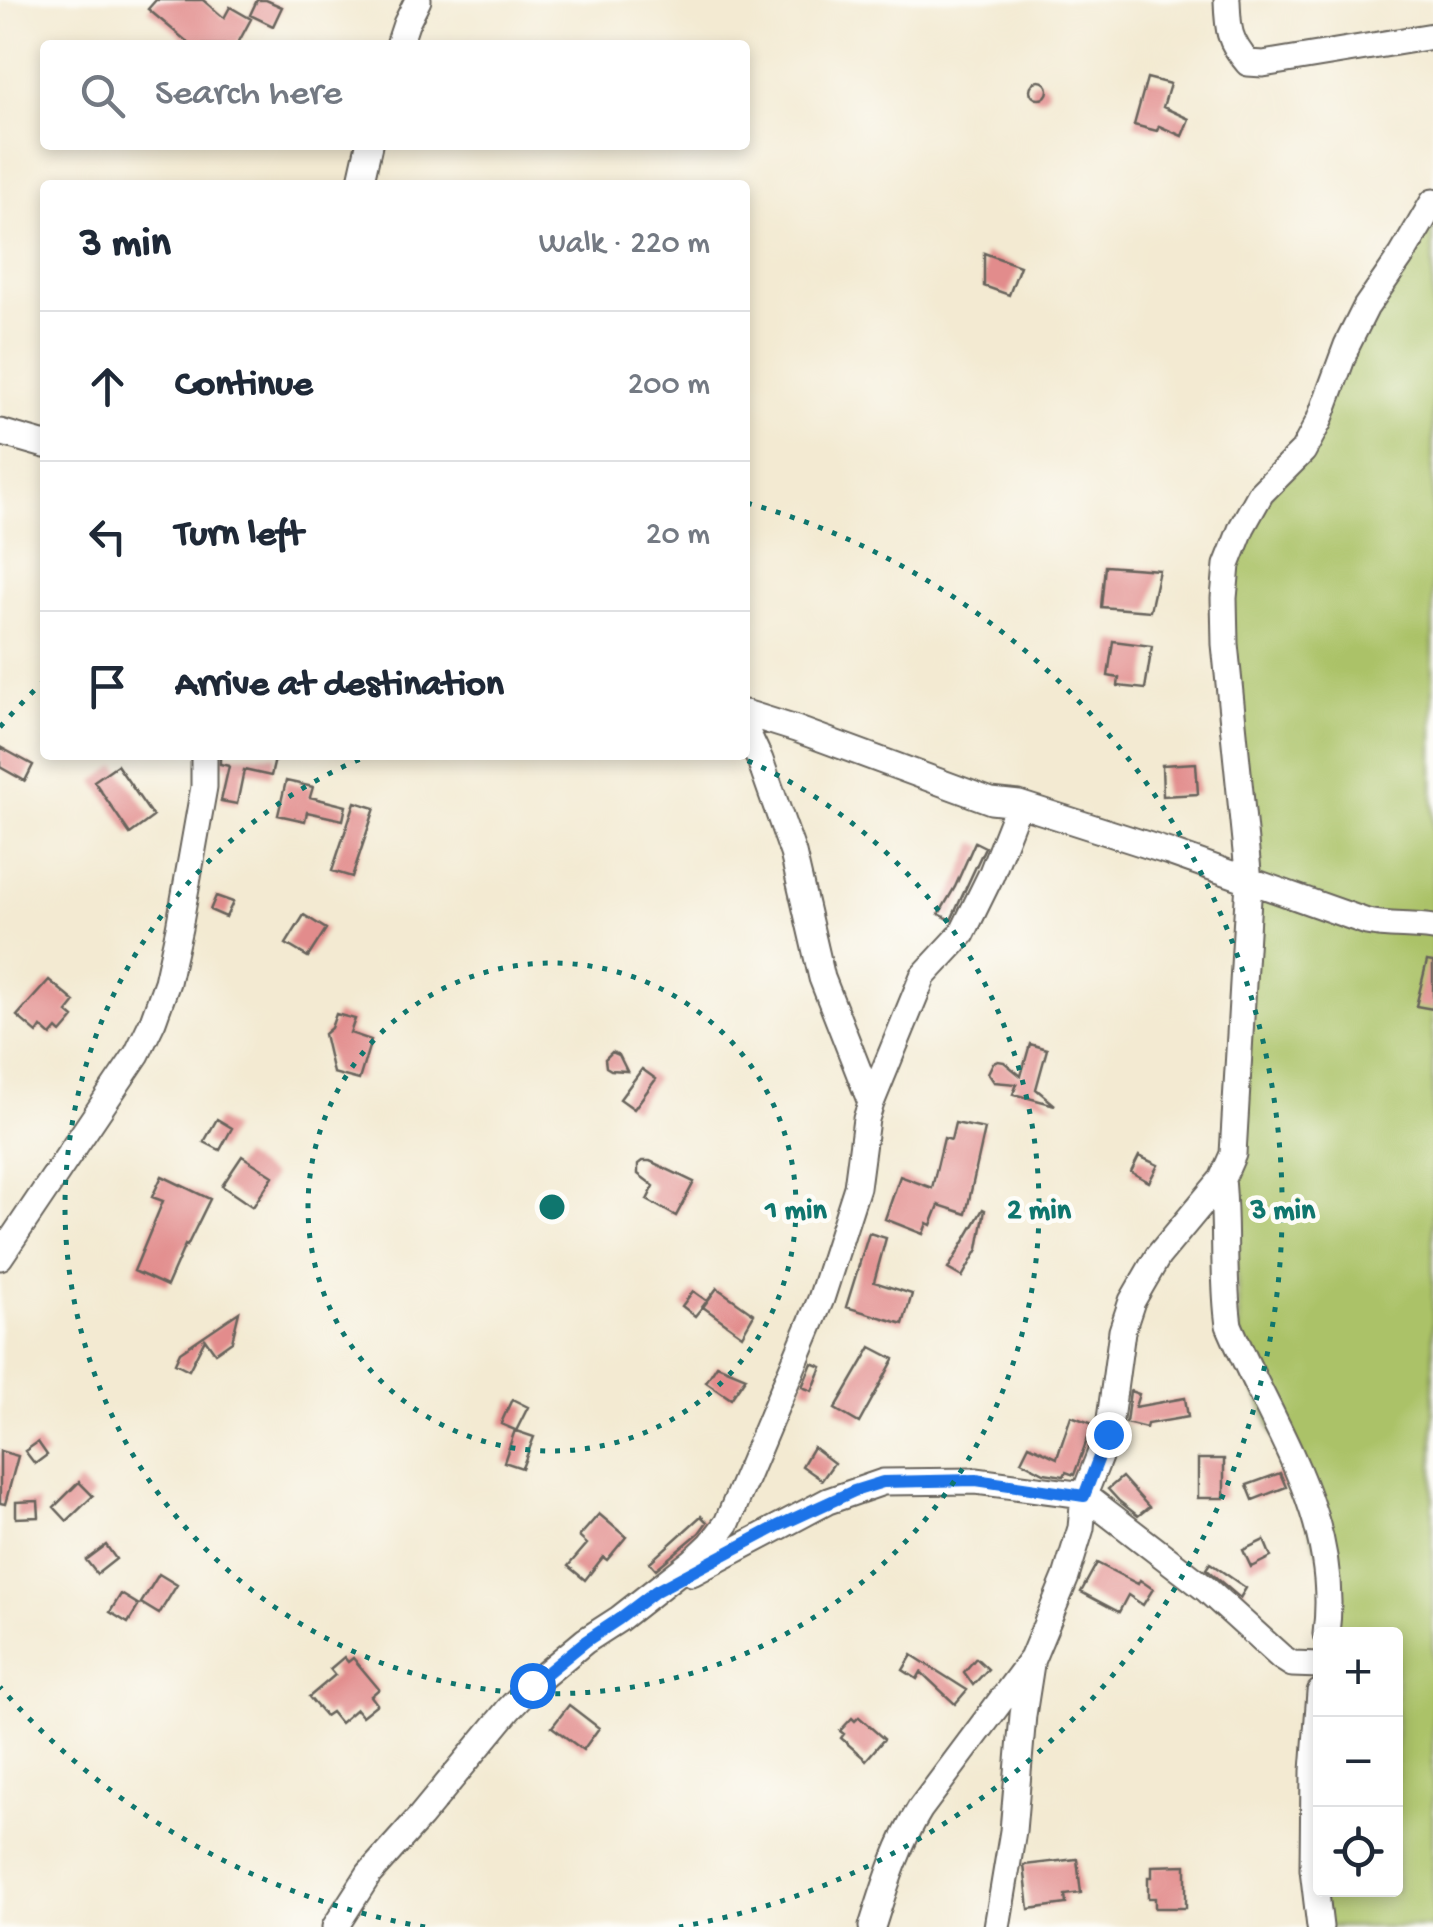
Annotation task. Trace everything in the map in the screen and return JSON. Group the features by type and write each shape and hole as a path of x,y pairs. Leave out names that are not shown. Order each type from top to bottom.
{"street":[{"path":"401,40 418,0"},
{"path":"1227,0 1229,34 1248,63 1262,64 1433,36"},
{"path":"361,180 367,150"},
{"path":"998,1927 1032,1659 1066,1576 1081,1528 1084,1496 1108,1434 1122,1331 1132,1301 1158,1256 1222,1179 1235,1147 1249,881 1225,644 1227,565 1260,493 1303,451 1320,421 1347,345 1366,306 1433,202"},
{"path":"0,432 40,444"},
{"path":"750,715 991,801 1019,804 1169,852 1366,922 1433,928"},
{"path":"750,739 793,853 822,978 871,1103"},
{"path":"0,1257 138,1054 153,1020 167,982 179,928 204,787 204,760"},
{"path":"334,1927 369,1874 509,1709 558,1663 656,1591 711,1544 727,1522 821,1299 857,1187 871,1103 922,976 962,934 991,876 1019,804"},
{"path":"1222,1179 1228,1326 1276,1421 1318,1520 1327,1573 1327,1627"},
{"path":"656,1591 828,1502 883,1482 976,1480 1084,1496 1206,1588 1281,1657 1292,1664 1313,1665"},
{"path":"872,1927 908,1829 1032,1659"},
{"path":"1318,1717 1313,1869 1320,1927"}],"green space":[{"path":"1433,202 1433,1927 1320,1927 1320,1897 1403,1897 1403,1627 1326,1627 1327,1573 1240,1352 1231,1161 1249,881 1227,565"}],"building":[{"path":"156,0 203,0 224,18 230,7 251,19 240,40 185,40 148,9"},
{"path":"257,0 282,7 273,26 250,15"},
{"path":"1147,78 1170,84 1163,107 1189,119 1182,136 1159,126 1157,131 1134,125"},
{"path":"1039,81 1048,90 1039,99 1030,90"},
{"path":"984,253 1020,266 1009,295 984,286"},
{"path":"1105,566 1159,570 1150,611 1101,607"},
{"path":"1113,641 1152,646 1145,689 1118,686 1119,678 1108,676"},
{"path":"0,747 33,765 25,781 0,767"},
{"path":"220,760 275,760 271,776 244,770 237,804 221,801 229,766 220,764"},
{"path":"1196,763 1198,794 1163,796 1162,765"},
{"path":"117,765 153,817 130,834 94,781"},
{"path":"286,781 313,787 310,797 346,806 343,820 307,812 305,821 278,815"},
{"path":"355,802 375,808 352,877 332,871"},
{"path":"975,842 985,847 951,920 939,914"},
{"path":"216,896 233,902 226,917 210,910"},
{"path":"304,915 326,929 308,957 286,944"},
{"path":"1427,961 1433,962 1433,1009 1416,1006"},
{"path":"49,980 75,1002 67,1012 74,1018 61,1033 57,1029 51,1036 41,1027 37,1033 17,1016"},
{"path":"336,1014 355,1019 350,1033 371,1040 359,1080 333,1073 324,1034"},
{"path":"1030,1044 1047,1049 1036,1089 1055,1105 1013,1094 1017,1084 994,1082 988,1073 998,1061 1021,1076"},
{"path":"612,1052 619,1055 627,1071 606,1067 605,1059"},
{"path":"642,1069 656,1079 634,1109 620,1099"},
{"path":"217,1119 232,1128 220,1150 204,1142"},
{"path":"955,1123 985,1129 966,1214 939,1205 923,1234 885,1219 900,1176 932,1188 944,1138 951,1140"},
{"path":"242,1156 273,1176 253,1207 222,1186"},
{"path":"1139,1156 1158,1165 1149,1182 1131,1172"},
{"path":"642,1161 694,1182 676,1216 647,1200 654,1186 638,1174"},
{"path":"162,1176 210,1199 167,1286 134,1271 163,1201 152,1197"},
{"path":"983,1209 978,1249 962,1277 948,1269"},
{"path":"869,1233 886,1238 874,1282 912,1294 903,1324 846,1307"},
{"path":"717,1288 754,1314 742,1335 703,1307"},
{"path":"693,1291 707,1301 695,1316 682,1306"},
{"path":"239,1312 232,1341 215,1353 205,1339 189,1370 175,1363 180,1352"},
{"path":"871,1347 894,1359 859,1423 835,1409"},
{"path":"812,1363 822,1367 812,1391 802,1387"},
{"path":"717,1365 746,1377 731,1399 706,1382"},
{"path":"1130,1391 1139,1394 1135,1407 1185,1398 1188,1417 1147,1424 1146,1428 1126,1423"},
{"path":"512,1399 528,1407 516,1431 534,1437 522,1468 504,1462 515,1430 501,1424"},
{"path":"1071,1416 1093,1424 1074,1475 1044,1473 1021,1461 1029,1445 1057,1458"},
{"path":"38,1442 47,1455 35,1464 25,1451"},
{"path":"813,1447 834,1463 822,1480 802,1466"},
{"path":"0,1451 18,1456 5,1504 0,1503"},
{"path":"1198,1459 1224,1459 1224,1498 1198,1498"},
{"path":"1280,1473 1286,1487 1253,1500 1247,1485"},
{"path":"1122,1477 1149,1507 1138,1516 1108,1489"},
{"path":"79,1482 93,1496 67,1521 54,1507"},
{"path":"38,1501 39,1517 16,1518 16,1502"},
{"path":"599,1514 626,1537 585,1580 568,1566 587,1544 579,1537"},
{"path":"701,1516 707,1522 699,1533 656,1569 650,1562"},
{"path":"1264,1540 1271,1557 1251,1567 1243,1550"},
{"path":"106,1545 116,1559 97,1574 86,1560"},
{"path":"1097,1563 1153,1589 1143,1605 1128,1595 1119,1612 1081,1592"},
{"path":"1210,1563 1246,1588 1240,1598 1206,1569"},
{"path":"159,1574 177,1585 159,1614 141,1603"},
{"path":"121,1594 139,1605 128,1623 110,1612"},
{"path":"912,1655 967,1690 955,1704 921,1672 917,1679 903,1670"},
{"path":"344,1657 348,1662 353,1658 379,1689 371,1696 377,1704 362,1716 356,1709 340,1723 331,1712 325,1716 309,1697 335,1675 330,1669"},
{"path":"976,1658 988,1669 973,1685 964,1672"},
{"path":"569,1705 599,1728 583,1750 552,1727"},
{"path":"859,1717 884,1739 866,1760 841,1738 844,1734 840,1731 852,1718 855,1721"},
{"path":"1077,1859 1081,1893 1065,1895 1066,1904 1029,1909 1024,1865"},
{"path":"1186,1865 1186,1908 1155,1908 1155,1898 1148,1898 1152,1866"}],"route":[{"path":"532,1685 656,1591 828,1502 883,1482 906,1480 976,1480 1084,1496 1108,1434"}]}
